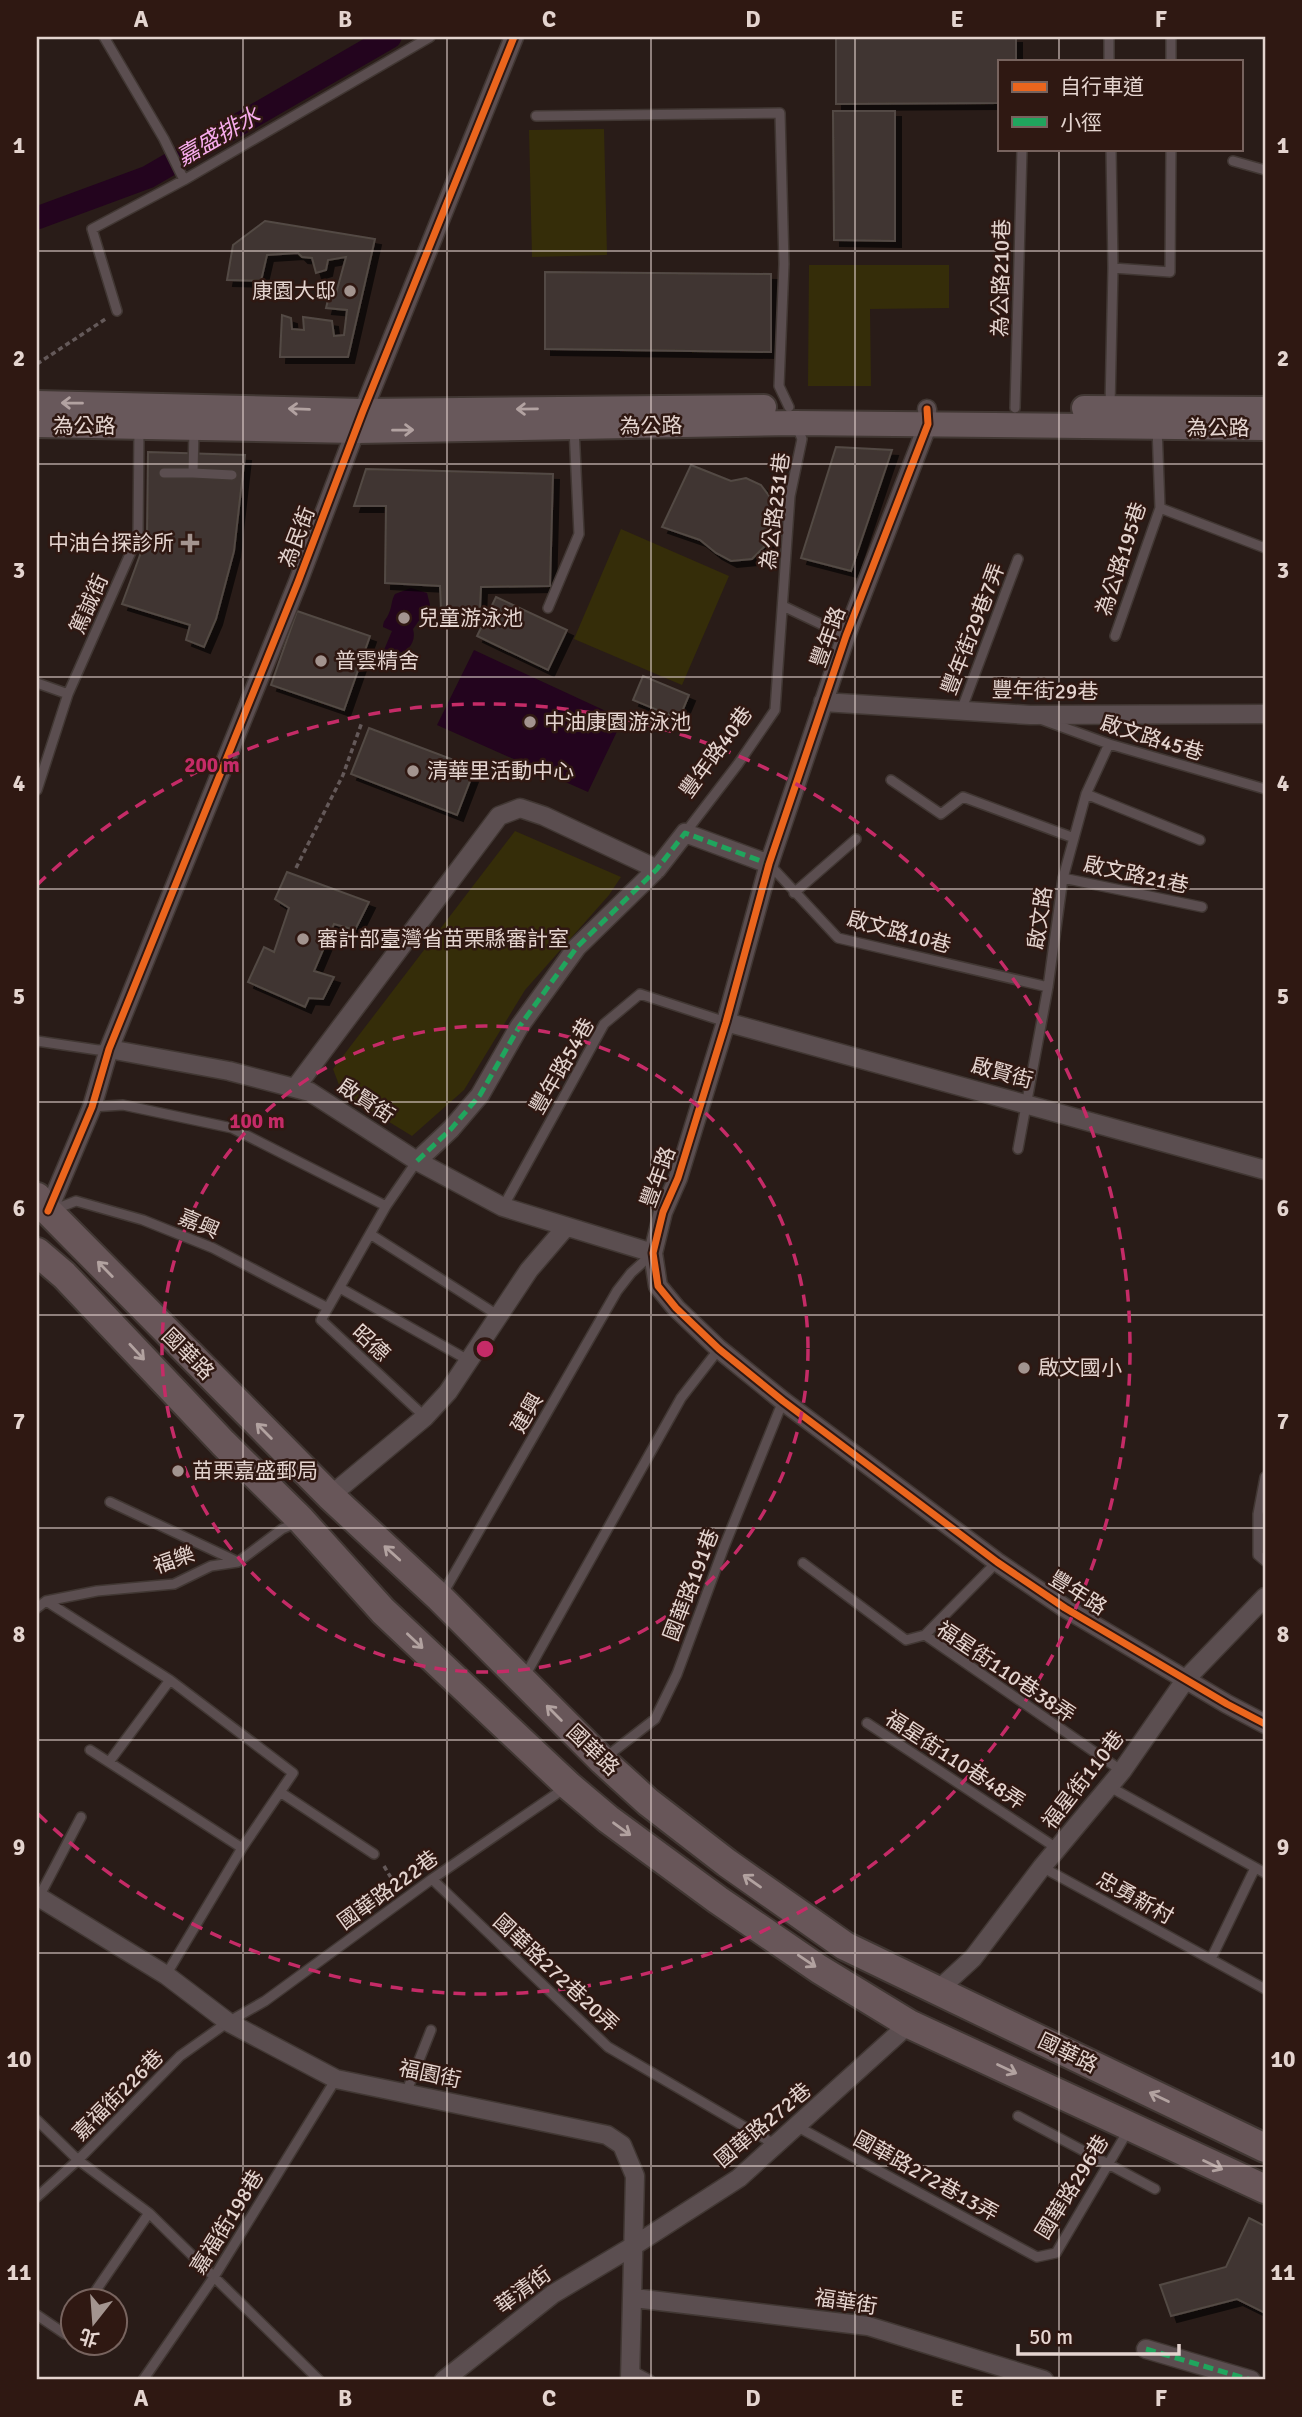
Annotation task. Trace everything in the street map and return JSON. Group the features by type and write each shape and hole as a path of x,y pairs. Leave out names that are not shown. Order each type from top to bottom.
{"main road":[{"name":"國華路","path":"41,1210 330,1496 440,1598 603,1761 648,1802 727,1863 845,1946 1265,2148"},
{"name":"國華路","path":"37,1252 64,1275 223,1443 301,1520 383,1611 569,1786 608,1819 718,1900 819,1969 909,2024 1265,2189"},
{"path":"301,1520 330,1496"},
{"path":"569,1786 603,1761"},
{"path":"909,2024 937,1991"}],"street":[{"name":"為民街","path":"41,1210 92,1107 109,1049 514,37"},
{"name":"為公路","path":"37,403 139,415 360,421"},
{"name":"為公路","path":"927,416 1016,408 1265,428"},
{"name":"為公路","path":"1155,418 1265,409"},
{"name":"為公路","path":"37,425 139,415 194,427 360,421 792,415 1110,416"},
{"name":"豐年路","path":"927,416 846,636 769,864 726,1021 678,1178 663,1212 653,1253 658,1286 676,1308 719,1349 783,1401 997,1562 1065,1608 1265,1724"},
{"name":"豐年街29巷","path":"823,702 1030,715 1265,714"},
{"path":"295,1088 499,816 520,808 544,816 657,869"},
{"path":"416,1161 451,1129 480,1096 519,1027 577,947 657,869 685,833 769,864"},
{"name":"啟賢街","path":"726,1021 1265,1170"},
{"name":"啟賢街","path":"109,1049 229,1071 310,1092 416,1161 503,1207 653,1253"},
{"path":"330,1496 425,1418 448,1392 529,1270 566,1227"},
{"name":"福星街110巷","path":"937,1991 973,1958 1042,1867 1110,1787 1186,1679 1265,1597"},
{"name":"福園街","path":"38,1897 166,1975 228,2022 336,2079 607,2135 622,2145 635,2176 631,2375"},
{"name":"國華路272巷","path":"635,2245 739,2178 909,2024"},
{"name":"華清街","path":"444,2380 553,2294 635,2245"},
{"name":"福華街","path":"634,2298 868,2326 1045,2380"},
{"path":"1146,2349 1251,2380"}],"lane":[{"path":"104,37 164,139 184,180"},
{"path":"117,311 92,229 184,180 430,37"},
{"path":"1109,37 1109,60"},
{"path":"1171,37 1171,60"},
{"name":"為公路231巷","path":"536,116 780,113 784,264 779,386 802,439 790,496 783,606"},
{"name":"為公路210巷","path":"1016,408 1022,150"},
{"path":"1110,416 1113,268 1111,150"},
{"path":"1113,268 1170,272 1171,150"},
{"path":"1233,161 1265,170"},
{"name":"篤誠街","path":"37,790 68,694 138,536 139,415"},
{"path":"548,608 579,534 574,418"},
{"name":"為公路195巷","path":"1115,636 1160,508 1155,418"},
{"path":"193,473 194,427"},
{"path":"164,473 232,475"},
{"path":"1160,508 1265,548"},
{"name":"豐年街29巷7弄","path":"961,711 1018,559"},
{"path":"783,606 846,636"},
{"name":"豐年路40巷","path":"685,833 775,710 783,606"},
{"path":"37,683 68,694"},
{"name":"啟文路45巷","path":"1030,715 1109,744 1265,789"},
{"name":"啟文路","path":"1018,1149 1048,987 1063,878 1086,794 1109,744"},
{"path":"891,780 941,814 963,797 1074,838"},
{"path":"1086,794 1200,840"},
{"path":"794,893 856,839"},
{"name":"啟文路10巷","path":"769,864 838,938 1048,987"},
{"name":"啟文路21巷","path":"1063,878 1202,907"},
{"name":"豐年路54巷","path":"503,1207 604,1024 631,1001 640,994 726,1021"},
{"name":"啟賢街","path":"37,1041 98,1050 109,1049"},
{"path":"92,1107 123,1105 232,1128 386,1206"},
{"path":"328,1308 386,1206 416,1161"},
{"name":"嘉興","path":"41,1210 76,1201 143,1220 213,1248 328,1308"},
{"path":"370,1234 499,1316"},
{"name":"建興","path":"440,1598 617,1291 631,1273 653,1253"},
{"name":"昭德","path":"340,1287 468,1360"},
{"name":"昭德","path":"328,1308 321,1320 425,1418"},
{"path":"523,1681 681,1398 719,1349"},
{"name":"國華路191巷","path":"603,1761 655,1719 677,1674 724,1547 783,1401"},
{"path":"1265,1477 1258,1514 1258,1555 1265,1561"},
{"path":"110,1502 237,1562"},
{"name":"福樂","path":"37,1608 46,1601 97,1591 174,1584 211,1566 237,1562 282,1529 301,1520"},
{"path":"925,1635 997,1562"},
{"name":"福星街110巷38弄","path":"803,1563 906,1640 925,1635 1122,1771"},
{"path":"46,1601 170,1680 293,1773 242,1847 166,1975"},
{"path":"109,1762 170,1680"},
{"name":"福星街110巷48弄","path":"867,1723 1058,1849"},
{"path":"90,1750 242,1847"},
{"name":"國華路222巷","path":"228,2022 265,2001 405,1899 569,1786"},
{"path":"1110,1787 1265,1874"},
{"path":"280,1792 374,1854"},
{"path":"38,1897 81,1817"},
{"name":"忠勇新村","path":"1042,1867 1265,1989"},
{"path":"1210,1959 1255,1868"},
{"name":"國華路272巷20弄","path":"432,1880 608,2047 774,2144"},
{"name":"嘉福街226巷","path":"37,2197 78,2160 180,2056 228,2022"},
{"path":"406,2093 431,2030"},
{"name":"嘉福街198巷","path":"143,2380 214,2277 336,2079"},
{"path":"1018,2116 1155,2189"},
{"path":"37,2120 78,2160 149,2213 319,2380"},
{"name":"國華路296巷","path":"1037,2257 1056,2253 1130,2126"},
{"name":"國華路272巷13弄","path":"798,2127 1037,2257"},
{"path":"97,2288 149,2213"},
{"path":"37,2315 60,2331"},
{"path":"631,2375 650,2380"}],"path":[{"path":"37,364 117,311"},
{"path":"296,868 343,775 362,722"},
{"path":"374,1854 380,1859 405,1899"}],"shaded area":[{"path":"604,129 607,255 532,257 529,130"},
{"path":"809,265 949,265 949,308 870,309 871,386 808,386"},
{"path":"621,529 729,576 682,685 574,639"},
{"name":"兒童游泳池","path":"411,588 427,593 430,605 413,629 413,641 406,650 396,653 384,650 392,631 383,627 395,594"},
{"name":"中油康園游泳池","path":"474,650 623,719 588,792 437,725"},
{"path":"515,831 621,877 609,895 525,990 464,1090 412,1136 342,1093 333,1069"}],"building":[{"path":"836,37 1016,37 1016,60 998,60 998,103 836,104"},
{"path":"833,111 895,111 895,241 834,240"},
{"name":"康園大邸","path":"265,221 375,239 348,357 280,357 282,315 291,318 292,329 304,330 303,317 332,321 334,336 344,335 347,310 326,308 329,296 335,297 346,257 328,260 326,270 316,273 312,258 302,257 298,253 267,255 261,281 227,280 233,245"},
{"path":"545,272 771,274 771,352 545,349"},
{"path":"836,447 892,450 851,571 801,558"},
{"name":"中油台探診所","path":"148,452 245,455 234,551 216,619 204,647 186,640 190,625 122,604 147,536"},
{"path":"691,465 731,481 746,478 761,485 775,504 776,513 782,514 782,536 773,538 752,559 731,561 700,540 662,527"},
{"path":"366,469 553,474 550,586 481,587 480,609 441,609 440,586 385,583 386,506 354,506"},
{"path":"496,597 567,630 548,670 477,636"},
{"name":"普雲精舍","path":"297,611 370,636 344,710 271,685"},
{"path":"643,676 689,695 679,719 633,700"},
{"name":"清華里活動中心","path":"369,728 475,768 457,815 351,774"},
{"name":"審計部臺灣省苗栗縣審計室","path":"287,872 369,902 355,930 334,924 314,971 334,977 323,999 309,998 305,1007 248,982 264,947 274,952 289,908 275,899"},
{"path":"1249,2218 1265,2226 1265,2313 1237,2299 1171,2316 1160,2285 1226,2267"}],"waterway":[{"name":"嘉盛排水","path":"37,218 148,177 390,37"}],"marked path":[{"path":"417,1161 451,1129 480,1095 519,1027 577,947 657,869 685,833 769,864"},
{"path":"1146,2349 1251,2380"}],"cycle path":[{"path":"48,1211 92,1107 109,1049 514,37"},
{"path":"927,409 928,424 846,636 769,864 726,1022 678,1178 663,1212 653,1253 658,1286 676,1308 719,1349 783,1401 997,1562 1065,1608 1265,1724"}],"place":[{"name":"康園大邸","path":"350,291"},
{"name":"中油台探診所","path":"190,543"},
{"name":"兒童游泳池","path":"404,618"},
{"name":"普雲精舍","path":"321,661"},
{"name":"中油康園游泳池","path":"530,722"},
{"name":"清華里活動中心","path":"413,771"},
{"name":"審計部臺灣省苗栗縣審計室","path":"303,939"},
{"name":"啟文國小","path":"1024,1368"},
{"name":"苗栗嘉盛郵局","path":"178,1471"}]}
